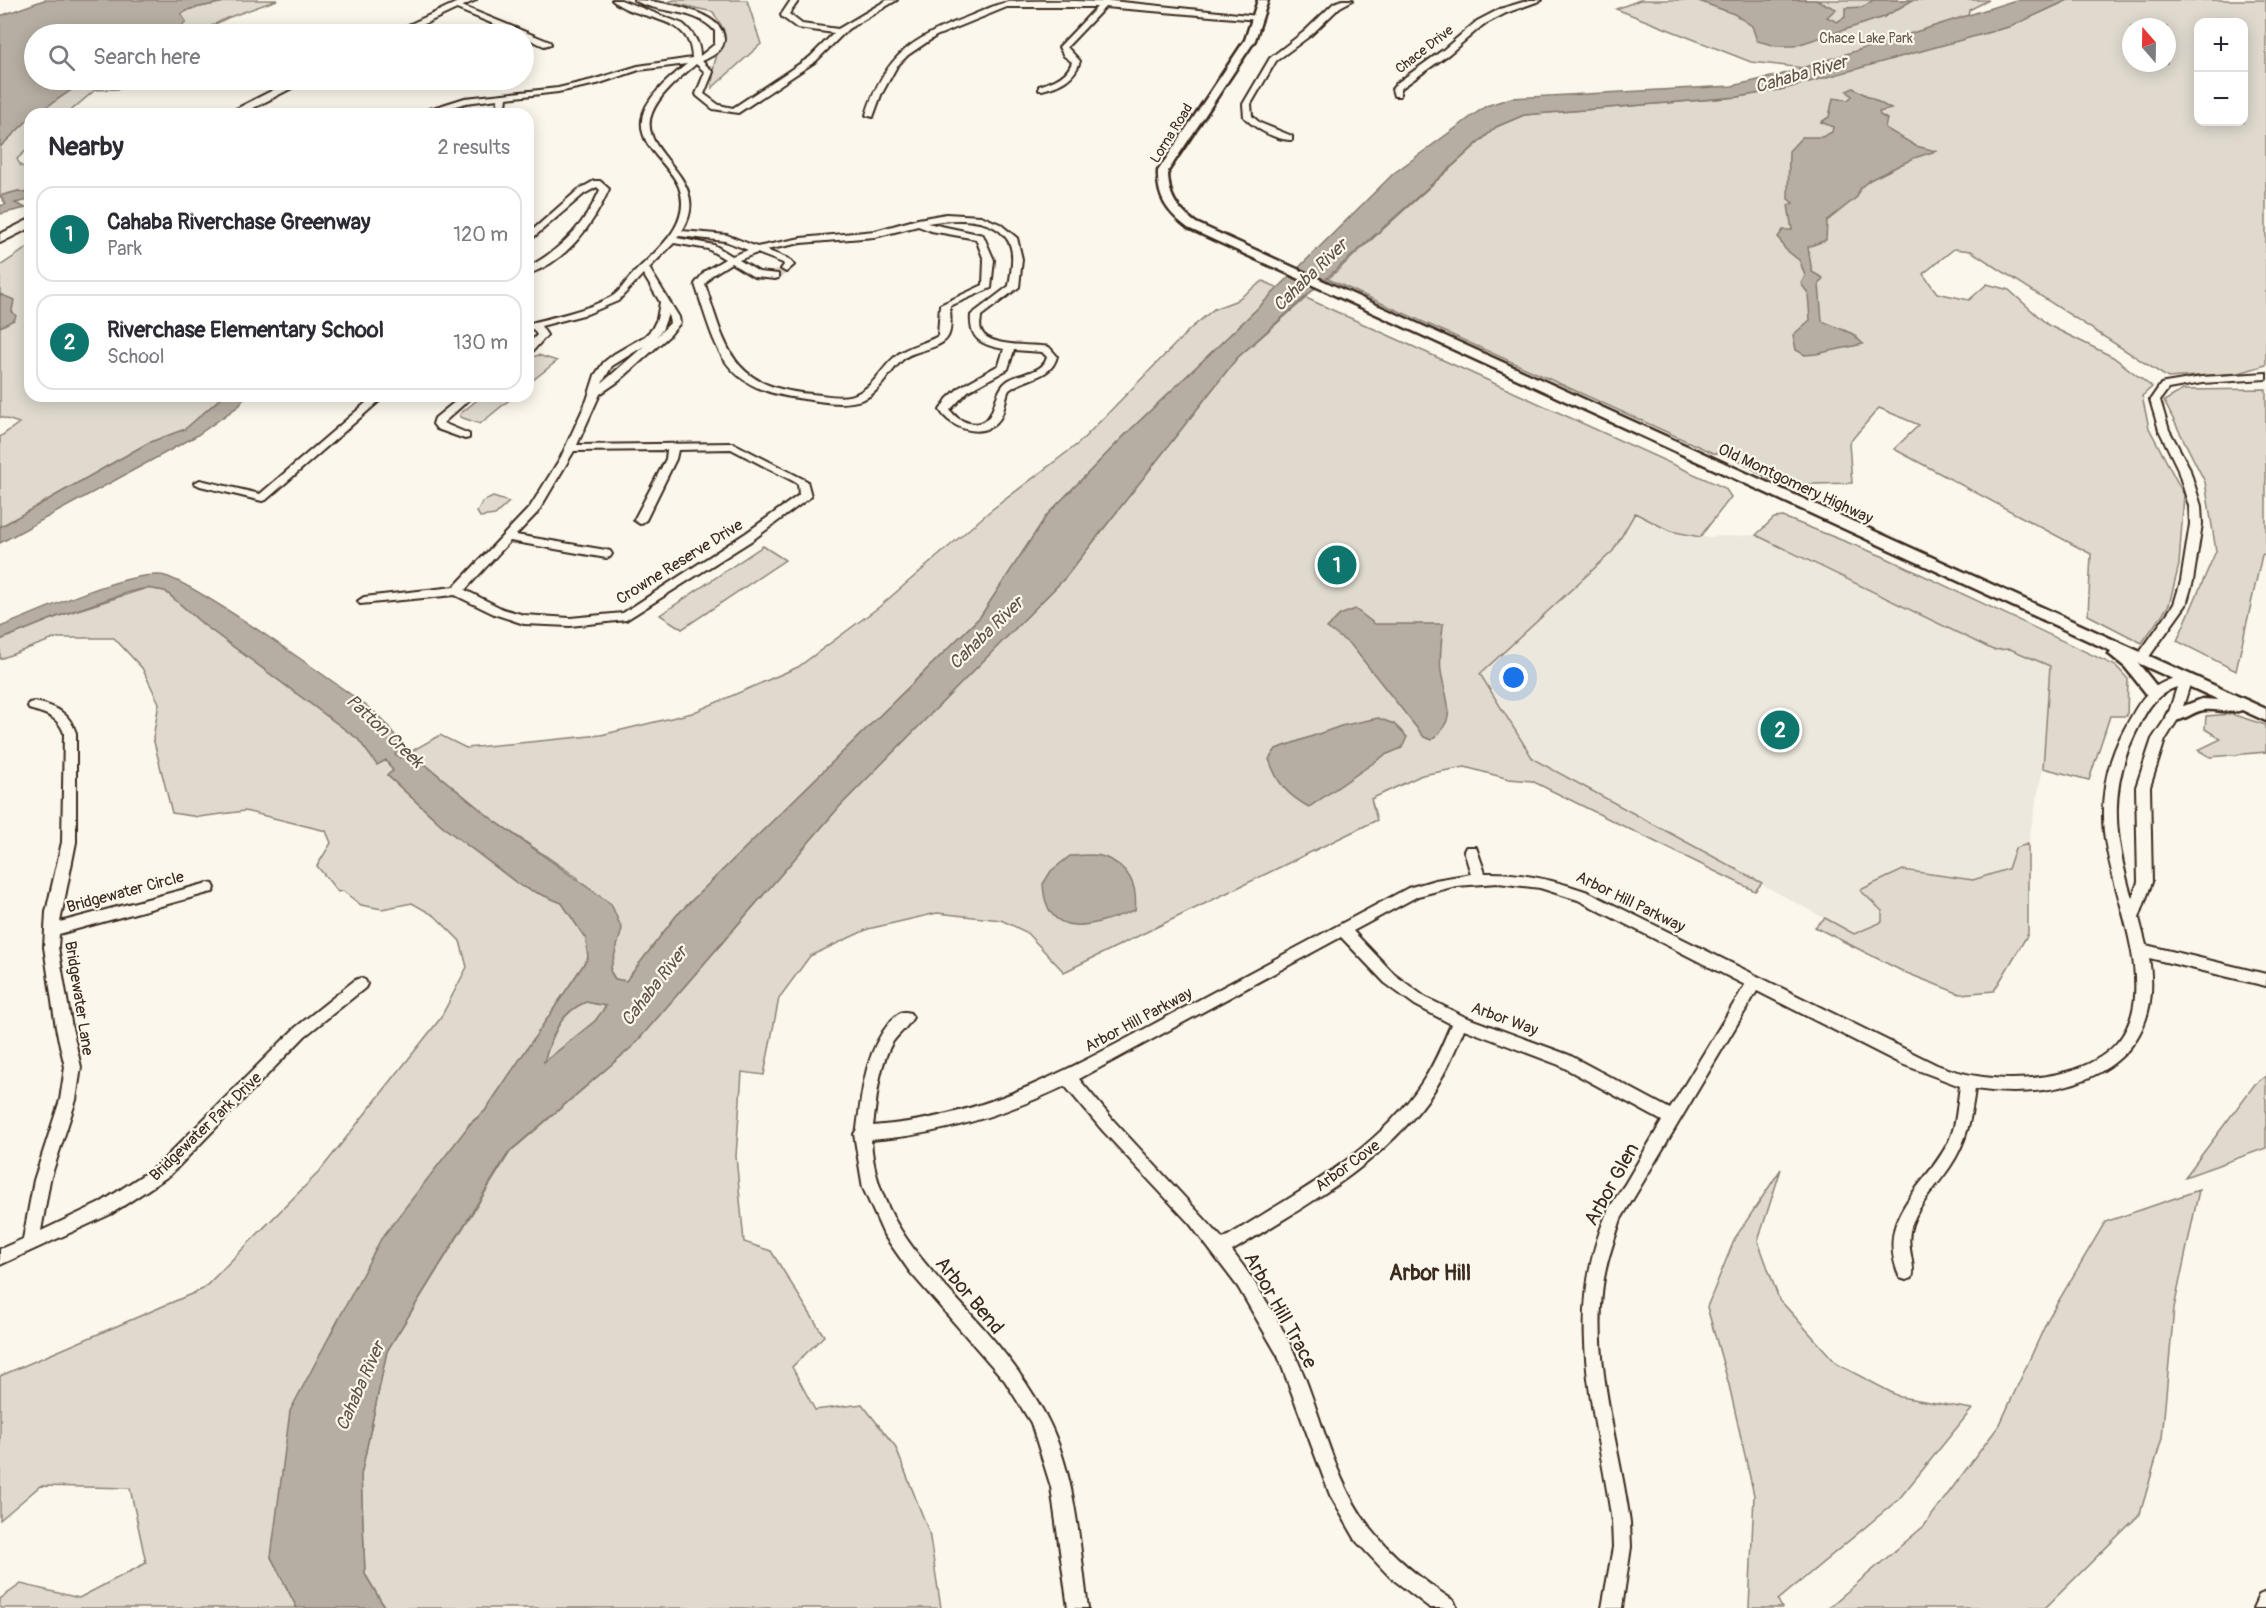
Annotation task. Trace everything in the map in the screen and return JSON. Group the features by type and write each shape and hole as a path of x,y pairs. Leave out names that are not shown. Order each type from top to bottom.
{"main road":[{"path":"417,24 471,0"},
{"path":"244,108 281,90"},
{"path":"0,239 24,227"}],"street":[{"path":"616,0 632,10 681,26 695,43 696,60 709,72 700,94 706,104 721,110 735,111 813,59 840,32 859,18 893,0"},
{"path":"440,108 465,101 558,90 594,82 638,68 696,60 707,56 719,45 721,38 714,24 699,15 638,0"},
{"path":"795,0 785,15 794,23 840,32"},
{"name":"Lorna Road","path":"1263,0 1250,40 1178,147 1163,171 1161,180 1166,201 1179,216 1204,231 1311,281"},
{"path":"1289,138 1257,125 1248,117 1247,104 1273,60 1308,33 1337,5 1349,0"},
{"name":"Chace Drive","path":"1397,94 1396,89 1400,85 1446,52 1470,29 1491,17 1538,0"},
{"path":"1042,88 1067,77 1072,71 1076,61 1067,54 1064,46 1105,2"},
{"path":"870,116 877,90 886,73 905,52 936,32 1011,4 1105,2 1258,18"},
{"path":"457,6 500,24"},
{"path":"534,39 547,44"},
{"path":"534,325 617,298 675,237 685,214 685,191 675,171 652,145 647,131 646,118 676,78 696,60"},
{"path":"502,108 503,96"},
{"path":"534,234 581,192 597,183 605,189 581,231 551,259 534,268"},
{"path":"918,222 931,230 959,230 980,237 989,260 988,286 945,305 945,333 942,338 905,353 870,390 859,396 843,399 801,396 768,390 742,377 734,369 722,349 700,284 710,271 753,249 795,239 875,234 918,222 948,216 979,219 1000,226 1012,238 1017,259 1017,281 1014,287 976,315 974,322 979,336 994,344 1046,349 1052,356 1052,361 1044,370 1023,377 1004,389 999,397 996,418 992,422 985,425 968,426 947,415 945,410 956,394 1004,367 1010,347"},
{"path":"675,237 727,238 786,261 789,265 786,269"},
{"path":"675,237 711,247 757,275 775,276"},
{"path":"595,392 614,383 642,353 661,341 675,323 674,317 644,267"},
{"name":"Old Montgomery Highway","path":"1311,281 2265,715"},
{"path":"364,601 457,591 545,495 570,448 595,392 600,375 612,361 656,334 664,313 664,303"},
{"path":"534,328 542,335 534,345"},
{"path":"2142,658 2180,604 2187,581 2196,524 2195,506 2183,467 2164,430 2155,400 2165,386 2202,380 2266,376"},
{"path":"200,483 262,498 373,402"},
{"path":"461,402 439,420 438,424 465,436"},
{"name":"Crowne Reserve Drive","path":"457,591 514,617 529,620 611,620 626,616 750,536 800,502 805,496 803,483 797,478 733,446 570,448"},
{"path":"640,520 671,459 673,448"},
{"path":"507,537 606,554"},
{"path":"2092,636 2130,663 2154,693 2186,678"},
{"path":"2132,917 2145,882 2143,787 2159,739 2174,716 2186,678"},
{"name":"Arbor Hill Parkway","path":"862,1134 916,1130 964,1119 1014,1102 1068,1077 1413,892 1447,881 1479,876 1507,876 1570,891 1896,1054 1968,1081 2010,1086 2053,1083 2092,1070 2128,1040 2141,1010 2144,994 2141,950 2118,872 2109,819 2110,786 2121,745 2154,693"},
{"path":"2174,716 2191,706 2216,704 2265,715"},
{"name":"Bridgewater Lane","path":"32,1243 42,1180 68,1100 73,1067 51,947 53,912 69,842 70,733 68,725 55,710 34,706"},
{"path":"1471,850 1479,876"},
{"name":"Bridgewater Circle","path":"52,930 208,888"},
{"name":"Arbor Way","path":"1342,929 1419,1001 1460,1021 1564,1060 1672,1118"},
{"path":"2141,950 2266,980"},
{"name":"Arbor Glen","path":"1612,1608 1622,1548 1621,1522 1591,1352 1592,1293 1599,1252 1614,1216 1754,982"},
{"name":"Bridgewater Park Drive","path":"0,1257 103,1211 144,1186 164,1170 300,1032 360,984"},
{"name":"Arbor Bend","path":"906,1017 892,1028 884,1040 866,1103 862,1156 870,1193 888,1230 1010,1374 1037,1417 1059,1484 1078,1608"},
{"name":"Arbor Cove","path":"1221,1249 1346,1169 1389,1133 1433,1080 1460,1021"},
{"name":"Arbor Hill Trace","path":"1068,1077 1103,1122 1221,1249 1285,1353 1325,1462 1355,1523 1395,1569 1447,1608"},
{"path":"1906,1272 1900,1251 1902,1226 1906,1216 1942,1167 1959,1137 1968,1081"},
{"path":"2263,1608 2266,1602"}],"shaded area":[{"path":"1635,513 1670,531 1700,537 1756,535 1993,650 2010,649 2050,666 2043,768 2028,844 2015,848 2008,869 1973,880 1903,870 1860,889 1882,911 1882,922 1853,934 1533,759 1480,674 1613,551"}],"green space":[{"path":"234,0 277,0 215,24 184,24 186,22 181,14 190,9"},
{"path":"674,0 747,0 761,44 712,88 714,65 724,30 713,12 668,2"},
{"name":"Chace Lake Park","path":"1640,0 1989,0 1969,10 1965,38 2012,26 2068,0 2266,0 2266,365 2239,373 2168,378 1971,251 1954,249 1923,274 1937,293 1969,300 1987,284 2009,290 2048,325 2113,357 2152,387 2142,396 2149,428 2184,495 2179,565 2169,605 2142,643 2088,615 2091,554 1894,449 1919,425 1879,408 1849,443 1852,483 1778,485 1731,455 1713,453 1328,279 1496,127 1524,115 1738,97 1784,89 1839,72 1751,62 1616,9"},
{"path":"71,90 95,90 74,108 45,108"},
{"path":"24,124 24,153 17,159 24,167 24,192 18,191 0,196 0,147"},
{"path":"24,250 24,402 216,402 186,429 148,443 0,527 0,437 19,423 0,417 0,266"},
{"path":"1263,281 1279,288 1128,432 1047,515 980,617 676,916 626,981 615,979 610,971 613,956 578,878 492,819 410,752 440,735 466,748 601,735 692,713 798,667 879,607 990,511 1079,443 1190,329 1214,309 1235,301"},
{"path":"1306,298 1725,488 1731,497 1700,537 1670,531 1635,513 1613,551 1480,674 1533,759 1762,883 1755,891 1532,781 1509,779 1465,767 1422,775 1371,799 1377,820 1064,972 1026,932 1001,920 937,913 868,929 810,956 779,998 764,1075 742,1072 736,1156 744,1242 771,1251 824,1336 792,1367 815,1410 862,1404 895,1446 929,1532 941,1608 385,1608 365,1574 361,1475 387,1351 510,1152 633,1046 840,806 1065,578 1237,358"},
{"path":"538,355 557,361 534,379 534,357"},
{"path":"2266,389 2266,553 2262,555 2236,671 2177,641 2216,551 2205,482 2164,401 2183,390"},
{"path":"475,402 507,402 480,424 460,417 460,414"},
{"path":"493,497 509,502 495,515 480,517 477,512 482,502"},
{"path":"1783,517 1882,556 2116,666 2128,679 2127,716 2110,716 2089,780 2043,768 2050,666 2010,649 1993,650 1756,535 1774,518"},
{"path":"763,546 785,560 682,629 660,615"},
{"path":"147,588 165,591 204,625 358,739 377,764 386,760 393,771 387,775 446,829 521,886 562,903 586,939 588,958 485,1111 469,1124 271,1557 297,1608 0,1608 0,1599 21,1584 79,1598 146,1563 130,1488 40,1486 0,1520 0,1376 203,1289 319,1172 440,1019 467,967 460,941 435,916 412,903 382,909 361,905 343,891 338,892 317,866 331,843 326,831 245,811 199,817 172,813 153,738 159,703 142,668 114,638 56,638 0,659 0,640 59,616"},
{"path":"2231,714 2266,725 2266,752 2210,757 2198,750 2221,739 2205,729 2206,716"},
{"path":"2028,844 2028,934 1994,991 1960,994 1904,972 1815,927 1825,918 1854,934 1882,922 1882,911 1860,890 1903,870 1973,880 2008,869 2015,848"},
{"path":"586,1002 607,1006 595,1021 543,1063 563,1019"},
{"path":"2266,1076 2266,1148 2185,1177 2255,1084"},
{"path":"1781,1169 1758,1241 1779,1299 1837,1364 1900,1397 1972,1409 1899,1499 1778,1600 1782,1608 1749,1608 1754,1495 1729,1385 1707,1307 1735,1238"},
{"path":"2199,1190 2174,1308 2162,1438 2140,1514 2045,1608 1828,1608 1924,1526 2000,1424 2049,1317 2105,1222"}],"water":[{"path":"44,0 234,0 190,9 181,14 186,22 184,24 24,24 24,90 71,90 45,108 24,108 24,124 0,147 0,16"},
{"path":"1696,0 1816,0 1836,9 1827,17 1837,22 1845,17 1845,8 1863,7 1873,0 1913,0 1884,17 1794,46 1776,46 1757,41 1752,26 1734,14"},
{"path":"2016,0 2068,0 2012,26 1784,89 1738,97 1524,115 1496,127 1237,358 1065,578 840,806 633,1046 509,1152 387,1351 361,1475 365,1574 385,1608 297,1608 271,1557 290,1411 381,1239 470,1124 485,1111 588,958 586,939 562,903 521,886 446,829 387,775 393,771 386,760 377,765 358,739 204,625 165,591 147,588 129,592 59,616 0,640 0,627 57,603 124,580 144,576 160,575 201,594 267,636 377,714 403,746 395,754 400,758 410,752 492,819 611,904 622,929 610,971 615,979 626,981 676,916 980,617 1047,515 1128,432 1258,308 1394,173 1486,106 1511,98 1732,86 1780,75","holes":["586,1002 606,1006 595,1021 544,1062 558,1026 569,1012"]},
{"path":"1853,88 1891,109 1879,112 1887,119 1885,128 1916,146 1936,151 1914,158 1870,180 1860,188 1857,197 1827,221 1826,240 1808,247 1812,272 1823,278 1819,284 1822,321 1853,334 1863,344 1805,355 1796,350 1793,335 1810,320 1808,293 1801,284 1805,276 1800,261 1785,249 1778,237 1783,230 1792,230 1788,205 1793,203 1788,199 1789,151 1802,137 1822,137 1832,132 1833,127 1821,122 1829,117 1833,98 1848,100 1852,96 1847,91"},
{"path":"18,191 24,192 24,201 15,203 24,208 0,214 0,206 6,204 0,196"},
{"path":"0,294 14,300 12,311 16,316 14,320 0,327"},
{"path":"216,402 242,402 196,436 0,543 0,527 148,443 185,429"},
{"path":"1355,609 1375,624 1443,624 1440,665 1448,716 1441,732 1432,740 1424,737 1351,645 1327,628 1340,615"},
{"path":"1378,718 1394,724 1407,737 1402,748 1385,755 1309,807 1289,793 1279,782 1269,759 1276,749 1341,726"},
{"path":"1070,856 1100,856 1120,866 1126,871 1133,885 1135,910 1090,924 1063,923 1053,916 1046,903 1043,884 1051,871"}],"tunnel":[{"path":"778,274 786,269"},
{"path":"775,276 780,273"}],"place":[{"name":"Cahaba Riverchase Greenway","path":"1337,565"},
{"name":"Riverchase Elementary School","path":"1780,730"}],"district":[{"name":"Arbor Hill","path":"1430,1273"}],"water label":[{"name":"Cahaba River","path":"1801,74"},
{"name":"Cahaba River","path":"1310,275"},
{"name":"Cahaba River","path":"986,633"},
{"name":"Patton Creek","path":"385,731"},
{"name":"Cahaba River","path":"654,986"},
{"name":"Cahaba River","path":"360,1386"}]}
